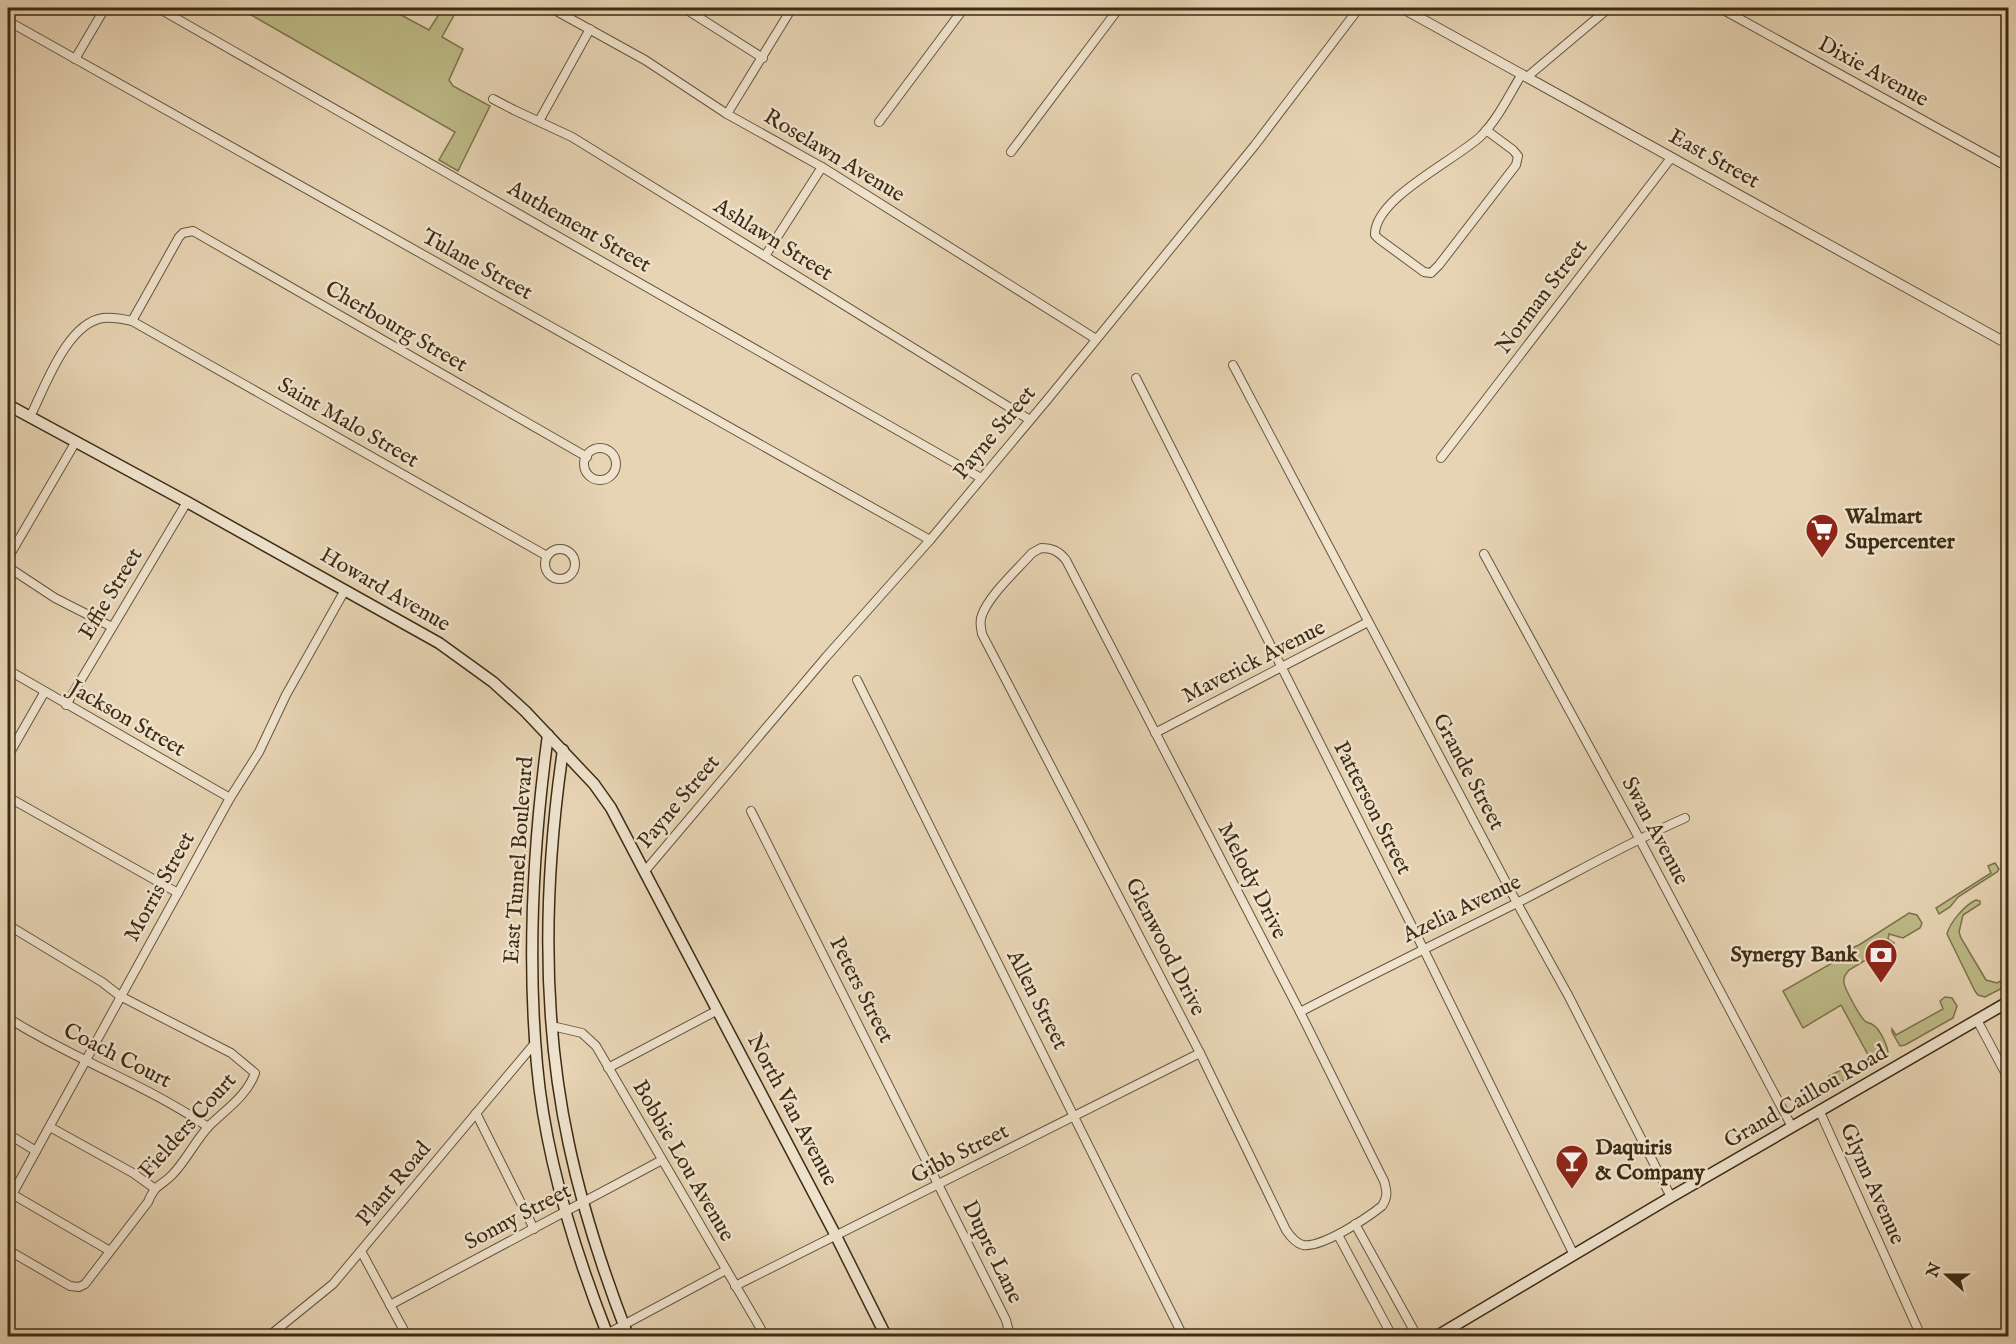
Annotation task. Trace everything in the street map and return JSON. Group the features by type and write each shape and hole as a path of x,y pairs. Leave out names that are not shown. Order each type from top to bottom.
{"main road":[{"name":"Howard Avenue","path":"8,405 439,642 493,682 525,711 594,784 611,808 661,902"},
{"name":"East Tunnel Boulevard","path":"548,735 538,809 533,885 531,962 537,1068 551,1154 586,1280 606,1336"},
{"name":"East Tunnel Boulevard","path":"562,750 554,814 550,882 550,998 556,1070 568,1144 583,1203 603,1274 628,1336"},
{"name":"North Van Avenue","path":"661,902 886,1336"},
{"name":"Grand Caillou Road","path":"1437,1336 1671,1197 2008,1002"}],"street":[{"path":"75,59 105,8"},
{"name":"Authement Street","path":"158,8 981,478"},
{"name":"Roselawn Avenue","path":"551,8 645,60 727,114 822,167 1096,339"},
{"path":"684,8 763,58"},
{"path":"700,17 705,8"},
{"path":"727,114 792,8"},
{"path":"879,122 964,8"},
{"path":"1011,152 1119,8"},
{"name":"Payne Street","path":"645,871 826,657 930,540 1030,420 1255,145 1359,8"},
{"name":"East Street","path":"1402,8 2005,342"},
{"path":"1486,130 1513,150 1518,159 1516,165 1439,265 1431,273 1424,273 1379,239 1376,235 1376,225 1395,200 1480,137 1524,76 1609,8"},
{"name":"Dixie Avenue","path":"1720,8 2008,167"},
{"name":"Tulane Street","path":"8,21 930,540"},
{"path":"539,121 590,29"},
{"name":"Ashlawn Street","path":"493,99 572,137 1030,420"},
{"name":"Norman Street","path":"1442,458 1671,158"},
{"path":"765,256 822,167"},
{"name":"Cherbourg Street","path":"132,321 179,237 187,231 193,231 587,457"},
{"path":"30,417 70,339 83,327 98,319 132,321"},
{"name":"Saint Malo Street","path":"132,321 547,556"},
{"path":"2005,342 2008,329"},
{"name":"Grande Street","path":"1233,365 1517,903 1568,995 1671,1197"},
{"name":"Patterson Street","path":"1136,378 1423,948 1574,1255"},
{"path":"8,558 75,443"},
{"path":"596,449 607,450 615,458 615,471 605,480 592,478 585,468 587,457 596,449"},
{"name":"Effie Street","path":"66,705 187,502"},
{"name":"Glenwood Drive","path":"1056,551 1041,548 1032,553 989,602 981,616 981,629 1200,1053 1291,1237 1304,1245 1312,1245 1338,1234"},
{"name":"Saint Malo Street","path":"565,549 574,558 575,570 566,579 554,579 544,567 547,556 552,551 565,549"},
{"name":"Melody Drive","path":"1056,551 1066,560 1300,1012 1387,1191 1382,1206 1338,1234"},
{"name":"Swan Avenue","path":"1484,554 1639,838 1792,1127"},
{"path":"8,567 55,598 112,627"},
{"name":"Morris Street","path":"10,1198 230,798 259,752 286,695 345,590"},
{"name":"Maverick Avenue","path":"1155,733 1368,622"},
{"name":"Jackson Street","path":"8,670 44,693 230,798"},
{"name":"Allen Street","path":"857,680 1184,1336"},
{"path":"8,756 44,693"},
{"path":"8,797 178,893"},
{"name":"Peters Street","path":"751,811 939,1185"},
{"name":"Azelia Avenue","path":"1300,1012 1423,948 1517,903 1639,838 1685,818"},
{"name":"Fielders Court","path":"8,925 102,982 120,996 231,1053 255,1073 252,1083 208,1127 172,1174 154,1188 148,1203 85,1284 79,1287 70,1286 8,1250"},
{"path":"608,1068 718,1010"},
{"name":"Coach Court","path":"8,1018 84,1060 183,1110 208,1127"},
{"path":"1977,1020 2008,1078"},
{"name":"Bobbie Lou Avenue","path":"552,1026 582,1033 596,1046 765,1336"},
{"name":"Plant Road","path":"269,1336 333,1284 535,1043"},
{"name":"Gibb Street","path":"735,1286 1200,1053"},
{"name":"Glynn Avenue","path":"1820,1112 1921,1336"},
{"path":"476,1113 534,1229"},
{"path":"50,1127 133,1173 154,1188"},
{"path":"8,1134 36,1151"},
{"name":"Sonny Street","path":"390,1305 662,1160"},
{"name":"Dupre Lane","path":"939,1185 1006,1320 1010,1336"},
{"path":"10,1198 110,1251"},
{"path":"1355,1224 1417,1336"},
{"path":"1338,1234 1392,1336"},
{"path":"361,1251 407,1336"},
{"path":"606,1336 726,1270"}],"shaded area":[{"path":"239,8 388,8 429,30 443,8 458,8 442,37 463,49 449,80 453,86 490,106 458,171 439,160 455,132"},
{"path":"1995,863 1999,869 1997,872 1958,897 1950,907 1939,914 1936,908 1991,873 1988,866"},
{"path":"1976,900 1980,901 1980,904 1963,915 1959,932 1961,938 1986,980 1997,983 2008,977 2008,985 1985,997 1978,995 1975,991 1947,934 1958,914"},
{"path":"1909,913 1917,915 1922,923 1920,928 1903,938 1889,934 1888,939 1894,943 1849,970 1844,979 1856,1009 1865,1021 1878,1030 1885,1042 1888,1054 1873,1064 1841,1005 1803,1028 1783,991 1848,954 1847,950 1859,945"},
{"path":"1945,997 1952,998 1957,1006 1953,1018 1900,1046 1892,1029 1896,1035 1943,1009 1940,1001"},
{"path":"1843,1069 1846,1075 1851,1073 1852,1076 1833,1086 1829,1076"}],"place":[{"name":"Walmart Supercenter","path":"1822,559"},
{"name":"Synergy Bank","path":"1881,984"},
{"name":"Daquiris & Company","path":"1572,1190"}]}
